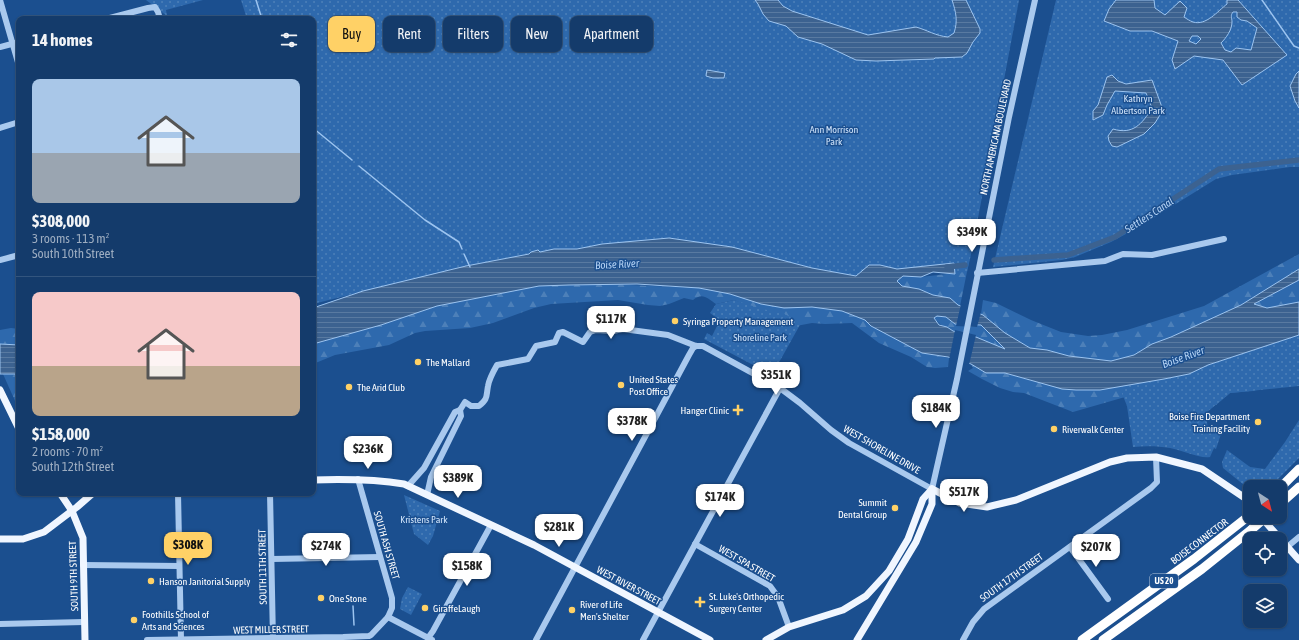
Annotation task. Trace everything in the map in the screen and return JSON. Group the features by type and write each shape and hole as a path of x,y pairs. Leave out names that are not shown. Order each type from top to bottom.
{"highway":[{"path":"1287,481 1299,470"},
{"path":"1287,498 1299,487"},
{"name":"BOISE CONNECTOR","path":"1082,640 1194,559 1243,521"},
{"name":"US 20","path":"1103,640 1202,569 1258,524"}],"main road":[{"path":"0,390 16,424"},
{"name":"WEST SHORELINE DRIVE","path":"932,489 960,503 987,507 1016,500 1110,462 1127,458 1156,457 1202,469 1243,497"},
{"name":"WEST RIVER STREET","path":"316,480 381,480 408,486 534,545 710,640"},
{"path":"766,640 789,628 843,610 866,596 889,571 908,539 923,499 932,489"},
{"path":"857,640 916,542 932,504 932,489"},
{"name":"SOUTH 9TH STREET","path":"62,496 72,511 83,538 85,640"},
{"path":"0,539 23,539 44,532 90,496"},
{"path":"1268,524 1274,532"},
{"path":"1287,547 1299,560"}],"street":[{"path":"0,0 16,43 0,47"},
{"name":"NORTH AMERICANA BOULEVARD","path":"932,489 958,372 1008,123 1035,0"},
{"path":"117,16 155,7 159,16"},
{"path":"0,128 16,123"},
{"path":"977,273 1105,261 1123,254 1152,255 1224,239"},
{"path":"0,260 16,255"},
{"name":"WEST SHORELINE DRIVE","path":"460,410 465,402 471,406 479,406 485,402 488,395 488,387 491,376 497,365 528,359 536,346 555,342 559,333 563,332 583,342 590,332 596,330 613,331 623,329 668,335 696,346 704,346 780,388 849,443 932,489"},
{"path":"536,640 689,355 696,346"},
{"path":"643,640 780,388"},
{"path":"408,486 424,468 455,412 460,410 461,416 431,477 427,495"},
{"name":"SOUTH 17TH STREET","path":"963,640 973,622 984,609 1148,491 1157,482 1156,457"},
{"name":"SOUTH ASH STREET","path":"358,479 392,598 392,608 388,617"},
{"path":"178,496 181,640"},
{"name":"SOUTH 11TH STREET","path":"270,496 273,639"},
{"path":"388,617 430,639 491,525"},
{"path":"1287,547 1299,537"},
{"name":"WEST SPA STREET","path":"695,544 770,586 778,597 789,628"},
{"path":"1070,547 1108,600"},
{"path":"272,559 380,557"},
{"path":"83,564 179,566"},
{"name":"WEST MILLER STREET","path":"147,640 273,639 369,636 388,617"},
{"path":"0,624 84,622"}],"green space":[{"path":"146,0 203,0 166,10 167,16"},
{"name":"Ann Morrison Park","path":"241,0 1019,0 967,272 954,273 954,263 897,269 880,265 856,276 812,268 732,247 685,239 669,238 602,244 577,249 554,249 540,252 538,250 529,254 466,266 316,303 316,16 246,16"},
{"name":"Kathryn Albertson Park","path":"1056,0 1299,0 1299,167 1232,175 1216,179 1137,228 1111,242 1075,257 1062,260 993,267"},
{"path":"605,228 970,257 960,306 950,298 933,295 919,289 902,286 897,280 903,276 921,277 955,273 783,260 732,247 554,249 548,251 549,246"},
{"path":"1299,254 1299,269 1241,305 1171,337 1152,344 1134,355 1111,361 1069,356 1030,348 1005,333 981,314 983,300 996,303 1031,320 1061,332 1088,336 1102,335 1127,330 1204,306"},
{"path":"1299,280 1299,302 1267,308 1254,304"},
{"path":"606,284 699,288 730,294 761,304 784,308 812,307 842,311 865,320 871,326 922,353 949,358 948,367 927,367 911,357 879,343 852,323 812,323 796,326 734,300 716,304 708,298 702,296 699,296 693,300 684,298 660,306 618,300 551,304 534,308 493,323 470,328 415,333 389,345 335,355 316,363 316,343 381,325 437,306 539,286"},
{"name":"Shoreline Park","path":"734,300 762,309 783,313 801,323 772,375 704,339 707,333 712,336 718,324 714,323 718,319 710,313 716,304"},
{"path":"937,316 946,317 955,324 981,325 1006,350 976,337 943,326 934,318"},
{"path":"16,329 16,345 0,344 0,330"},
{"path":"1299,335 1299,386 1287,382 1253,391 1230,393 1216,405 1132,395 1073,412 1024,393 1013,392 1000,388 968,371 973,368 971,364 986,373 1005,373 1032,381 1100,390 1189,374 1208,365"},
{"path":"1299,335 1299,386 1230,393 1206,413 1208,431 1222,431 1216,449 1214,448 1210,457 1196,456 1165,447 1133,447 1127,406 1119,386 1189,374 1208,365"},
{"path":"3,374 16,374 16,403"},
{"path":"1299,420 1299,458 1277,480 1243,480 1243,484 1223,468 1222,462 1227,450 1250,467 1265,469"},
{"name":"Kristens Park","path":"404,495 440,511 433,536 428,545 414,534"},
{"path":"408,587 422,594 411,615 400,609 402,598"}],"water":[{"path":"755,0 778,0 783,6 792,11 868,35 916,27 948,37 954,33 956,24 952,0 966,0 980,29 980,33 967,53 962,57 876,61 856,60 822,44 798,37 786,26 769,21"},
{"path":"1116,0 1154,0 1155,8 1165,15 1180,1 1187,8 1184,17 1192,22 1198,23 1212,17 1227,4 1227,0 1238,0 1287,55 1242,85 1223,60 1194,56 1175,69 1172,60 1178,41 1152,31 1130,31 1104,21 1109,9","holes":["1233,12 1237,12 1237,17 1241,20 1247,21 1257,28 1251,50 1236,48 1231,52 1225,50 1221,43 1230,31 1232,22 1231,16","1192,36 1198,36 1201,39 1196,44 1189,41"]},
{"path":"707,70 725,73 724,78 713,78 706,76"},
{"path":"1299,71 1299,108 1290,86"},
{"path":"1112,75 1118,81 1126,84 1152,80 1163,110 1155,123 1144,134 1117,147 1112,146 1109,141 1108,136 1113,129 1126,130 1136,127 1141,123 1152,108 1146,93 1115,91 1103,115 1093,120 1093,111 1098,105 1107,77"},
{"name":"Boise River","path":"669,238 732,247 812,268 856,276 869,265 880,265 897,269 954,263 955,274 933,272 921,277 903,276 897,281 902,286 919,289 933,295 950,298 958,305 983,315 1005,333 1030,348 1047,350 1069,356 1111,361 1134,355 1152,344 1171,337 1241,305 1299,269 1299,280 1254,304 1267,308 1299,302 1299,335 1208,365 1189,374 1100,390 1062,389 1005,373 986,373 971,364 948,357 922,353 871,326 865,320 842,311 812,307 784,308 761,304 730,294 699,288 637,284 539,286 437,306 381,325 316,343 316,307 363,291 466,266 529,254 538,250 540,252 554,249 577,249 602,244","holes":["937,316 946,317 955,324 981,325 1005,349 976,337 953,331 947,327 939,325 934,318"]},
{"path":"0,344 16,345 16,374 0,374"}],"pier":[{"path":"961,304 981,312 977,327 956,326"},
{"path":"955,330 976,335 969,365 949,360"}],"waterway":[{"path":"256,0 261,16"},
{"path":"1262,0 1294,46 1299,48"},
{"path":"316,130 352,160"},
{"name":"Settlers Canal","path":"994,260 1068,255 1115,237 1219,169 1299,160"},
{"path":"359,166 425,220 459,242 462,249"},
{"path":"464,254 470,267"},
{"name":"Settlers Canal","path":"947,267 965,265"},
{"path":"353,606 354,625"}],"place":[{"name":"Syringa Property Management","path":"675,321"},
{"name":"The Mallard","path":"418,362"},
{"name":"United States Post Office","path":"621,385"},
{"name":"The Arid Club","path":"349,387"},
{"name":"Hanger Clinic","path":"738,410"},
{"name":"Boise Fire Department Training Facility","path":"1258,422"},
{"name":"Riverwalk Center","path":"1054,429"},
{"name":"Summit Dental Group","path":"895,508"},
{"name":"Hanson Janitorial Supply","path":"151,581"},
{"name":"One Stone","path":"321,598"},
{"name":"St. Luke's Orthopedic Surgery Center","path":"700,602"},
{"name":"GiraffeLaugh","path":"425,608"},
{"name":"River of Life Men's Shelter","path":"572,610"},
{"name":"Foothills School of Arts and Sciences","path":"134,620"}]}
